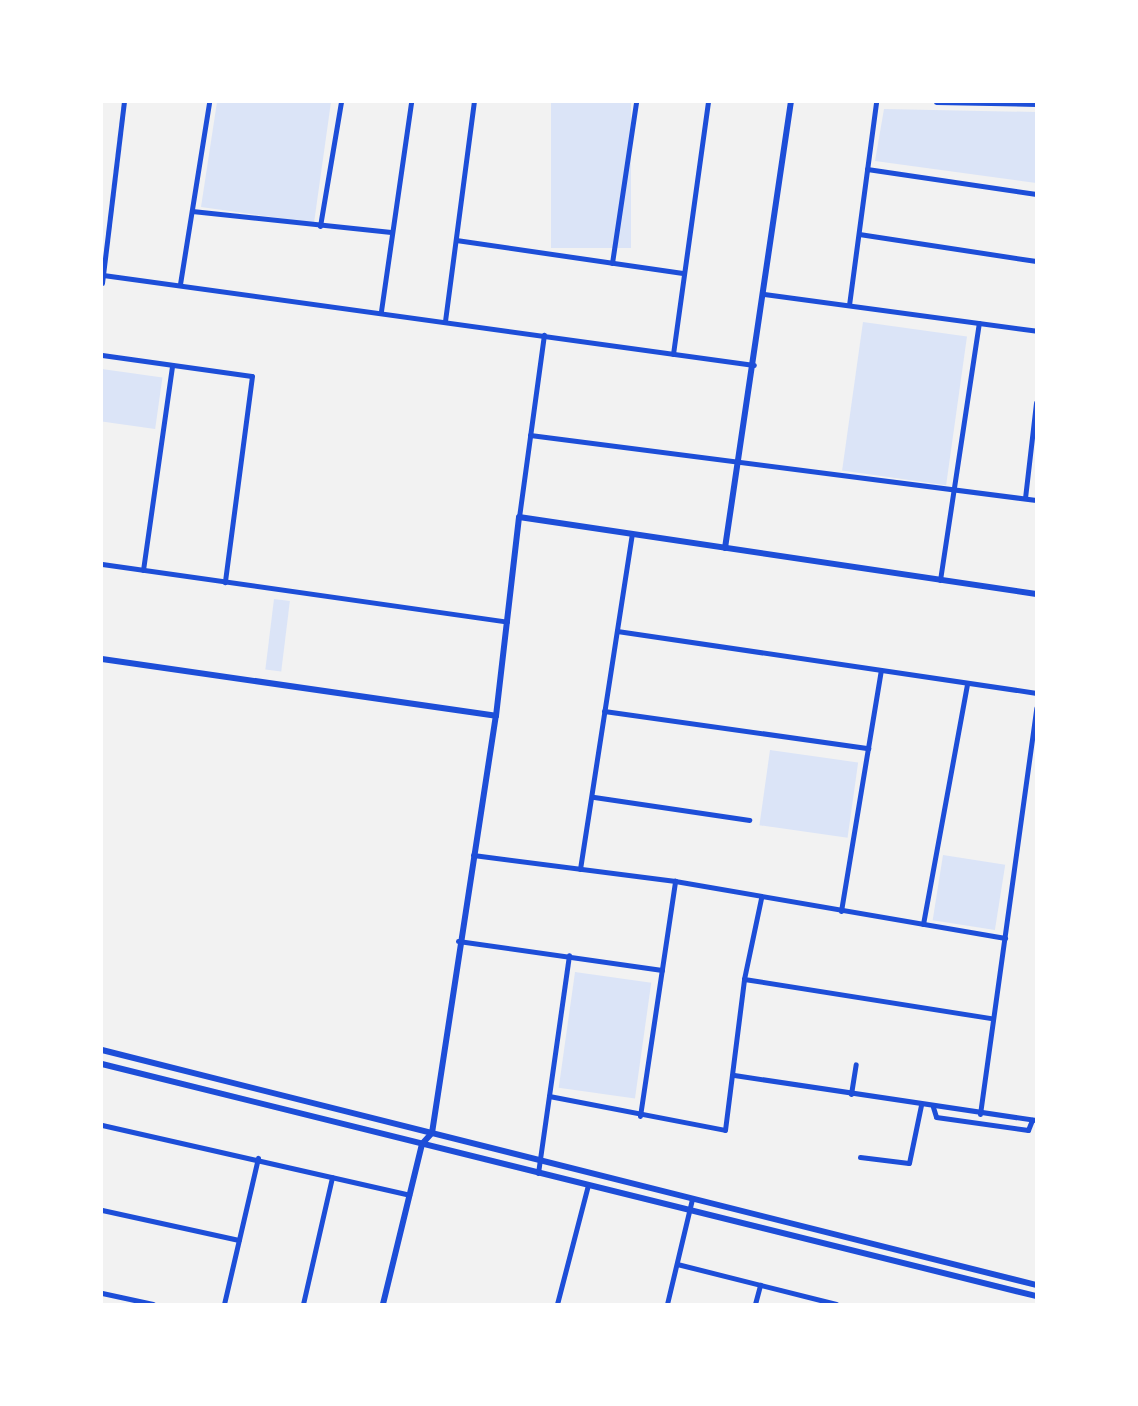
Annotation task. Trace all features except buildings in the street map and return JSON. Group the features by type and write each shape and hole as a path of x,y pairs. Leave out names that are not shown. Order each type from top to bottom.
{"street":[{"path":"102,284 124,102"},
{"path":"180,284 209,102"},
{"path":"320,226 341,102"},
{"path":"381,312 411,102"},
{"path":"445,321 474,102"},
{"path":"612,263 636,102"},
{"path":"673,354 708,102"},
{"path":"725,548 765,294 791,102"},
{"path":"849,305 876,102"},
{"path":"936,102 1037,104"},
{"path":"867,169 1037,194"},
{"path":"192,211 391,232"},
{"path":"859,234 1037,261"},
{"path":"456,240 683,273"},
{"path":"103,275 754,365"},
{"path":"765,294 1037,331"},
{"path":"940,580 979,323"},
{"path":"383,1304 422,1144 432,1133 458,941 496,716 544,335"},
{"path":"102,355 252,376 225,582"},
{"path":"143,570 172,365"},
{"path":"1025,498 1037,403"},
{"path":"530,435 739,459 1037,500"},
{"path":"519,517 1037,594"},
{"path":"580,869 594,797 604,711 632,534"},
{"path":"102,564 507,622"},
{"path":"617,631 967,684 1037,692"},
{"path":"102,659 496,716"},
{"path":"841,911 881,670"},
{"path":"923,924 967,684"},
{"path":"980,1114 991,1018 1037,708"},
{"path":"604,711 868,748"},
{"path":"594,797 749,820"},
{"path":"473,855 675,881 761,898 1005,937"},
{"path":"640,1116 675,881"},
{"path":"549,1096 640,1116 725,1130 744,979 761,898"},
{"path":"458,941 662,970"},
{"path":"538,1172 569,955"},
{"path":"744,979 991,1018"},
{"path":"102,1050 1037,1285"},
{"path":"102,1064 1037,1296"},
{"path":"851,1094 856,1064"},
{"path":"734,1075 933,1107 1034,1120 1030,1129 1015,1129 936,1117 933,1107"},
{"path":"860,1157 909,1163 921,1105"},
{"path":"102,1125 258,1158 409,1195"},
{"path":"224,1304 258,1158"},
{"path":"303,1304 332,1177"},
{"path":"556,1304 588,1185"},
{"path":"667,1304 692,1199"},
{"path":"102,1210 239,1240"},
{"path":"677,1264 836,1304"},
{"path":"755,1304 760,1285"},
{"path":"102,1293 153,1304"}],"shaded area":[{"path":"217,102 331,102 314,223 201,207"},
{"path":"551,102 631,102 631,248 551,248"},
{"path":"884,109 1036,112 1036,183 875,161"},
{"path":"863,322 967,337 946,485 842,471"},
{"path":"102,369 162,377 155,429 102,422"},
{"path":"274,599 290,601 281,671 265,669"},
{"path":"770,750 858,762 848,838 759,825"},
{"path":"943,855 1005,865 995,930 933,920"},
{"path":"575,972 651,983 635,1099 559,1088"}]}
